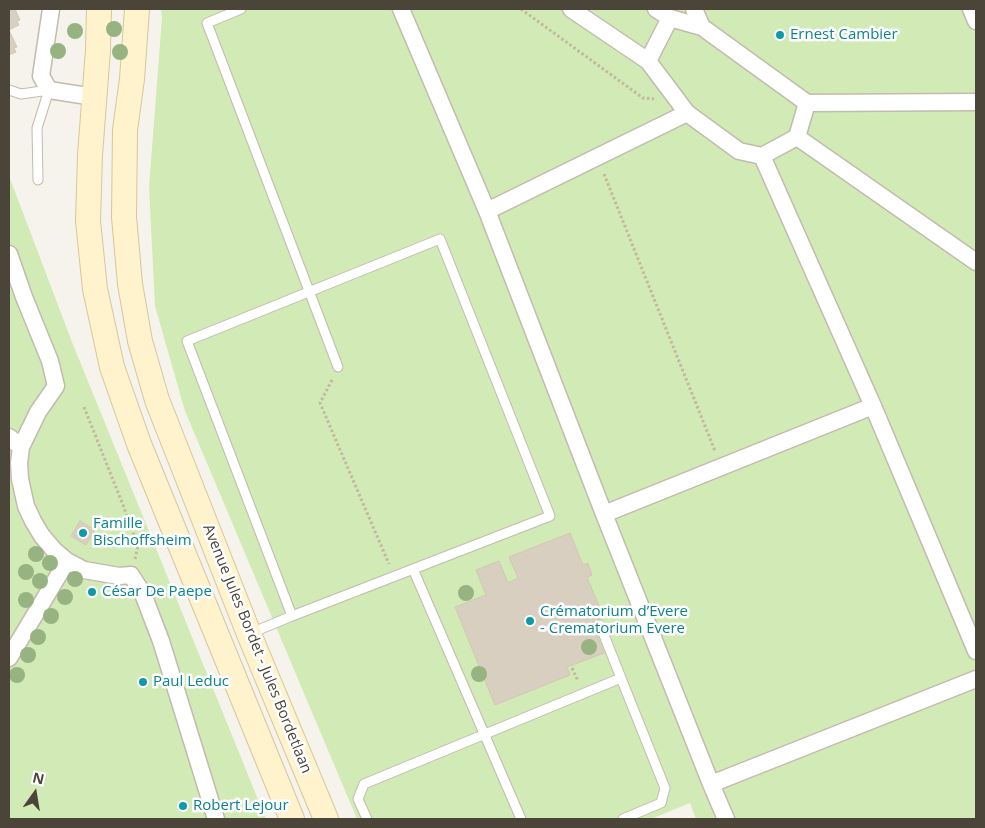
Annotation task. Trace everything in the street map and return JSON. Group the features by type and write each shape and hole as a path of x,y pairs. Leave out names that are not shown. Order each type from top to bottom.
{"main road":[{"name":"Avenue Jules Bordet - Jules Bordetlaan","path":"99,9 88,221 95,289 112,367 139,444 292,819"},
{"name":"Avenue Jules Bordet - Jules Bordetlaan","path":"137,9 125,130 124,217 130,284 140,341 157,400 249,634 326,819"},
{"path":"94,97 129,101"}],"street":[{"path":"51,9 41,76 49,90 94,97"},
{"path":"401,9 487,211 604,514 726,819"},
{"path":"571,9 648,61 682,107 739,151 762,156 797,137 807,103"},
{"path":"656,9 670,18 702,27 807,103 976,102"},
{"path":"694,9 702,27"},
{"path":"971,9 976,21"},
{"path":"648,61 670,18"},
{"path":"487,211 597,157 682,107"},
{"path":"797,137 976,262"},
{"path":"762,156 873,406 976,650"},
{"path":"9,254 50,361 56,386 15,442 20,480 26,506 42,536 67,561 84,570 119,576 131,575 143,594 161,641 216,819"},
{"path":"604,514 873,406"},
{"path":"9,658 67,561"},
{"path":"711,784 976,680"}],"lane":[{"path":"241,9 207,22 338,367"},
{"path":"9,90 21,94 49,90 37,128 38,180"},
{"path":"249,634 550,516 440,239 187,341 292,616"},
{"path":"414,569 521,819"},
{"path":"600,626 665,788 661,803 623,819"},
{"path":"366,819 358,798 364,784 621,678"}],"path":[{"path":"521,9 643,98 682,107"},
{"path":"597,157 722,466"},
{"path":"338,367 320,402 394,576"},
{"path":"84,407 124,505 138,546 131,575"},
{"path":"572,668 578,682"}],"green space":[{"path":"161,9 976,9 976,819 696,819 690,803 651,819 357,819 185,411 155,306 149,187 162,18"},
{"path":"9,176 72,342 266,819 9,819"}],"building":[{"path":"9,9 15,9 20,20 17,21 19,25 9,30"},
{"path":"9,30 17,47 14,48 16,52 9,55"},
{"name":"Famille Bischoffsheim","path":"80,521 95,530 86,545 71,536"},
{"name":"Crématorium d’Evere - Crematorium Evere","path":"570,533 583,565 588,563 592,575 587,577 604,618 592,623 604,653 567,667 570,675 495,705 455,607 486,595 476,570 499,561 508,583 518,578 509,557"}],"place":[{"name":"Ernest Cambier","path":"780,35"},
{"name":"Famille Bischoffsheim","path":"83,533"},
{"name":"César De Paepe","path":"92,592"},
{"name":"Crématorium d’Evere - Crematorium Evere","path":"530,621"},
{"name":"Paul Leduc","path":"143,682"},
{"name":"Robert Lejour","path":"183,806"}]}
